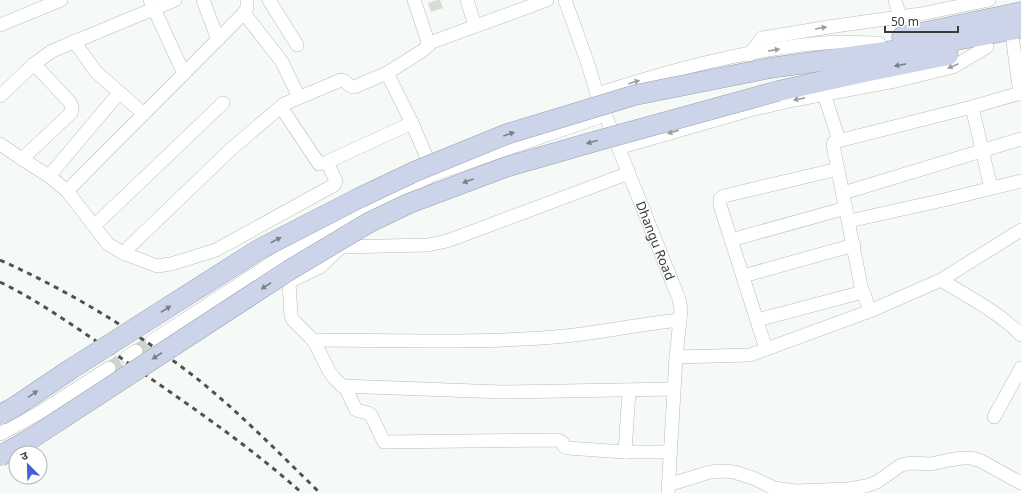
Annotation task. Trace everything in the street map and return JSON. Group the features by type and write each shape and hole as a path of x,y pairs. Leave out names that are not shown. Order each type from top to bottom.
{"highway":[{"path":"838,58 880,43 935,29 1021,12"},
{"path":"0,456 32,438 288,271 370,222 410,203 506,167 778,91 987,47 1018,37"},
{"path":"0,415 258,250 416,170 507,134 627,97 770,68 914,48 1018,37"}],"street":[{"path":"0,25 61,0"},
{"path":"1,93 34,64 52,51 152,5 175,0"},
{"path":"204,0 218,40"},
{"path":"67,191 244,13 247,8 247,0"},
{"path":"269,0 297,45"},
{"path":"414,0 429,45"},
{"path":"467,0 475,26"},
{"path":"123,253 230,150 281,107 341,80 352,87 387,73 422,51 432,42 547,0"},
{"name":"Dhangu Road","path":"565,0 597,94 679,299 681,310 676,357 668,489"},
{"path":"895,0 900,17"},
{"path":"749,55 762,38 921,14 989,0"},
{"path":"152,5 184,74"},
{"path":"244,13 282,62 299,98"},
{"path":"870,311 863,292 833,145 834,142 1020,94 1018,37"},
{"path":"74,41 96,72 144,114"},
{"path":"597,94 634,82 714,61 814,44 839,42 880,43"},
{"path":"618,148 750,110 909,78 953,67 987,47"},
{"path":"22,159 71,114 72,110 72,106 68,100 34,64"},
{"path":"387,73 412,123 434,174"},
{"path":"49,176 119,93"},
{"path":"824,94 839,140"},
{"path":"94,226 223,103"},
{"path":"281,107 319,164 327,162 412,123"},
{"path":"972,107 991,188"},
{"path":"152,341 290,251 434,174 605,114"},
{"path":"843,193 1021,139"},
{"path":"0,144 49,176 67,191 108,244 123,253 158,266 171,264 216,250 334,185 336,181 327,162"},
{"path":"766,349 719,202 721,197 838,169"},
{"path":"629,173 447,241 428,245 341,248 320,267 289,282 292,318 312,340 329,371 348,393 356,410 368,413 374,418 382,439 386,443 558,440 567,448 625,452 670,452"},
{"path":"849,221 1021,181"},
{"path":"731,240 846,208"},
{"path":"676,357 750,355 870,311 941,280 1021,230"},
{"path":"743,276 854,245"},
{"path":"941,280 994,313 1015,328 1021,335"},
{"path":"756,320 863,292"},
{"path":"312,340 488,340 566,336 646,323 680,320"},
{"path":"0,434 39,413 109,368"},
{"path":"994,417 1021,368"},
{"path":"342,386 502,392 674,389"},
{"path":"625,452 629,390"},
{"path":"668,489 710,472 722,471 734,472 754,478 774,488 795,491 848,489 866,486 877,482 901,465 911,463 931,464 962,458 971,458 981,461 1021,483"}],"building":[{"path":"440,0 443,8 431,12 428,3"}],"tunnel":[{"path":"136,351 152,341"},
{"path":"109,368 127,357"}],"railway":[{"path":"0,260 51,285 101,313 172,360 227,404 320,493"},
{"path":"0,282 32,299 62,318 168,390 259,457 302,493"}]}
